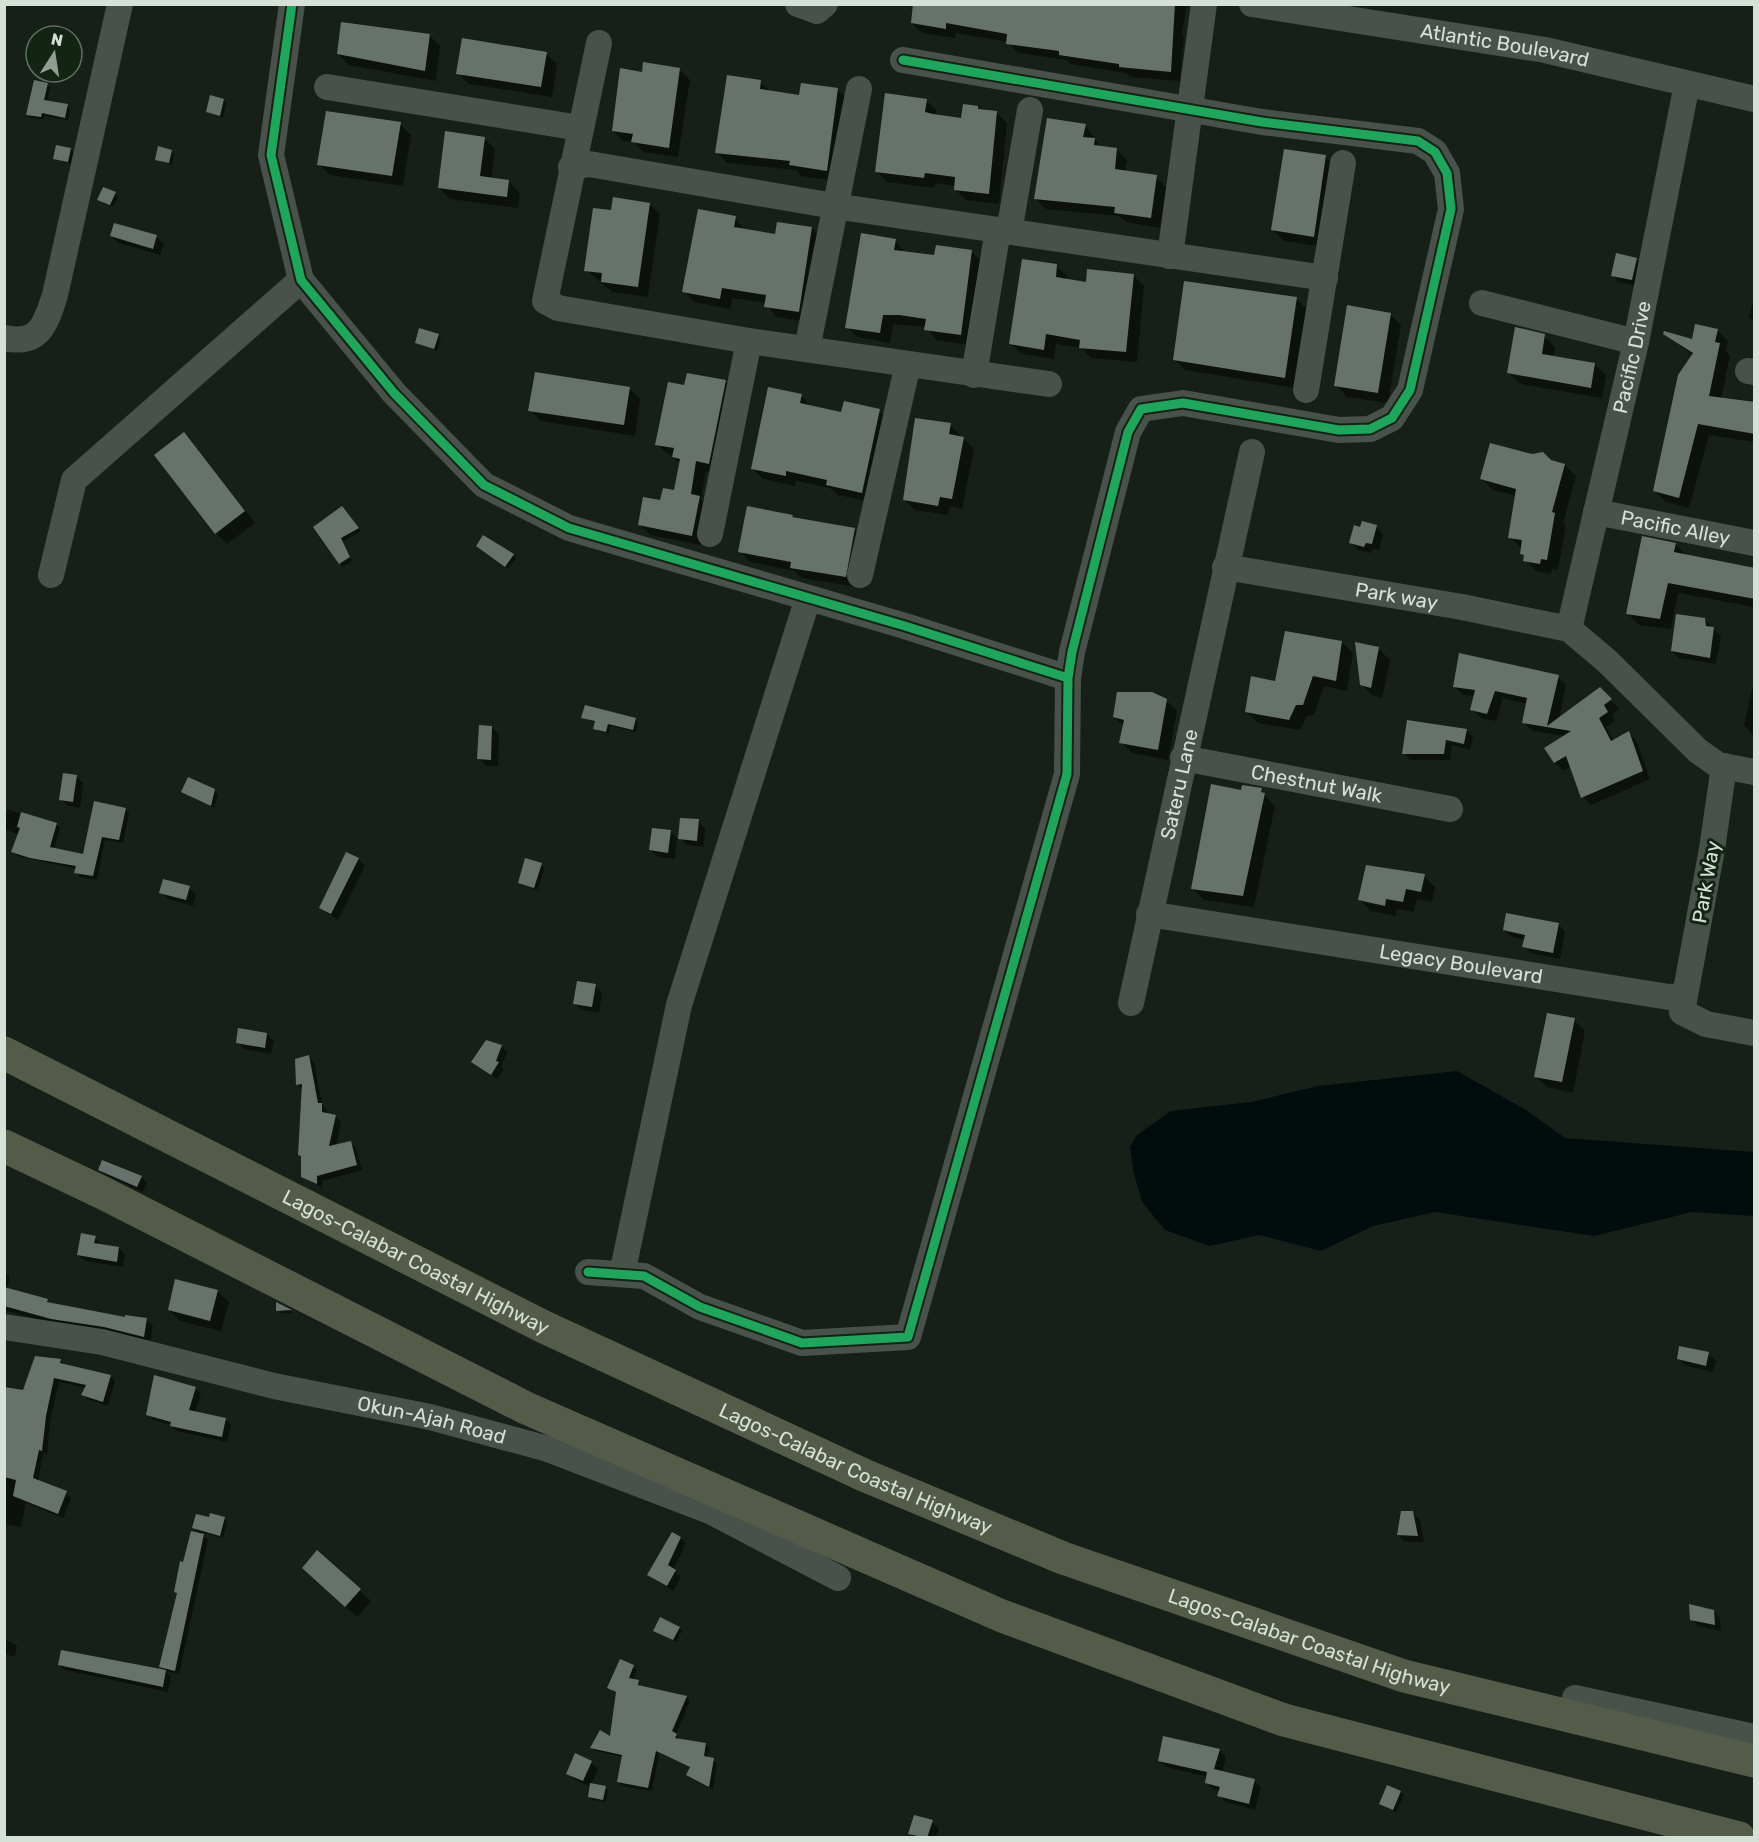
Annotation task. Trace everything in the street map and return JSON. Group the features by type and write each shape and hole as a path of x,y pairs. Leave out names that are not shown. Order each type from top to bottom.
{"highway":[{"name":"Lagos-Calabar Coastal Highway","path":"4,1053 544,1327 866,1476 1063,1558 1404,1676 1755,1761"},
{"path":"4,1146 103,1193 526,1408 1002,1616 1284,1720 1739,1838"}],"street":[{"path":"4,338 15,340 34,336 46,323 55,295 120,4"},
{"path":"292,4 271,155 301,280 394,393 484,485 569,528 905,626 1068,678"},
{"path":"798,4 818,11 825,4"},
{"path":"1170,256 1188,107 1204,4"},
{"name":"Atlantic Boulevard","path":"1252,4 1545,50 1755,99"},
{"path":"599,43 571,167 545,301 558,308 749,341 1049,384"},
{"path":"588,1272 644,1276 700,1307 802,1343 908,1337 1067,774 1068,678 1072,652 1128,432 1142,409 1183,403 1339,430 1370,429 1392,418 1410,390 1451,209 1447,173 1435,152 1418,141 1262,122 1188,107 903,60"},
{"name":"Pacific Drive","path":"1569,629 1636,342 1687,84"},
{"path":"327,87 580,128"},
{"path":"807,349 859,89"},
{"path":"974,375 1030,110"},
{"path":"1306,390 1343,163"},
{"path":"571,167 589,164 834,206 1325,278"},
{"path":"51,575 74,480 301,280"},
{"path":"1482,303 1636,342"},
{"path":"710,534 749,341"},
{"path":"860,574 908,364"},
{"name":"Sateru Lane","path":"1131,1003 1252,452"},
{"name":"Pacific Alley","path":"1596,512 1755,543"},
{"name":"Park way","path":"1225,567 1462,607 1569,629"},
{"path":"622,1274 680,1005 808,598"},
{"path":"1569,629 1607,661 1698,751 1721,766 1755,772"},
{"name":"Chestnut Walk","path":"1183,758 1450,809"},
{"name":"Park Way","path":"1684,996 1712,849 1721,766"},
{"name":"Legacy Boulevard","path":"1149,914 1669,997 1684,996"},
{"path":"1684,996 1682,1012 1706,1024 1755,1033"},
{"name":"Okun-Ajah Road","path":"4,1327 102,1342 274,1386 430,1417 548,1449 710,1511 838,1578"},
{"path":"1575,1698 1755,1737"}],"shaded area":[{"path":"1457,1071 1526,1110 1565,1138 1754,1152 1754,1216 1692,1212 1594,1236 1435,1212 1373,1226 1321,1251 1259,1235 1210,1246 1165,1230 1142,1202 1133,1170 1130,1147 1137,1135 1171,1111 1251,1102 1318,1086"}],"building":[{"path":"913,4 1175,4 1171,72 1119,67 1119,64 1059,55 1059,51 1006,44 1007,34 946,23 946,29 911,23"},
{"path":"341,22 430,34 425,71 337,54"},
{"path":"462,38 547,52 541,87 456,74"},
{"path":"643,62 680,68 669,148 631,142 633,134 612,131 620,68 642,72"},
{"path":"727,75 761,80 760,89 799,95 801,83 838,88 827,171 789,165 790,161 715,153"},
{"path":"33,84 48,84 44,100 68,104 65,118 42,113 41,117 26,115"},
{"path":"885,93 927,99 925,112 933,114 961,118 963,104 978,106 978,109 997,111 989,194 954,190 955,177 925,173 924,178 875,172"},
{"path":"210,95 224,99 220,116 206,112"},
{"path":"326,111 401,122 392,176 317,165"},
{"path":"1047,118 1086,124 1083,137 1095,138 1094,145 1117,148 1115,169 1157,175 1151,218 1114,213 1115,207 1034,199"},
{"path":"445,131 485,137 480,176 509,180 507,197 438,188"},
{"path":"56,145 71,148 68,162 53,159"},
{"path":"158,146 172,150 169,163 155,160"},
{"path":"1284,149 1326,155 1314,237 1271,230"},
{"path":"103,187 116,192 110,205 97,200"},
{"path":"613,197 650,203 638,287 601,282 602,273 584,271 593,208 611,210"},
{"path":"698,209 736,216 734,227 775,234 777,222 812,227 799,312 764,307 766,295 722,288 720,299 682,292"},
{"path":"114,223 157,235 153,249 110,236"},
{"path":"861,233 896,239 894,250 934,255 936,245 972,250 961,335 924,330 926,319 899,315 883,315 880,333 845,328"},
{"path":"1616,253 1637,258 1632,280 1611,276"},
{"path":"1022,259 1057,264 1056,277 1086,282 1087,269 1134,274 1126,352 1079,348 1080,340 1046,334 1044,350 1009,344"},
{"path":"1184,281 1297,297 1285,378 1173,360"},
{"path":"1347,305 1391,313 1378,393 1334,386"},
{"path":"1695,324 1718,329 1715,342 1720,343 1709,396 1755,402 1755,434 1698,424 1679,498 1653,491 1678,375 1693,353 1663,334 1664,331 1692,339"},
{"path":"1515,327 1545,334 1542,354 1595,363 1591,388 1507,373"},
{"path":"419,328 439,334 434,349 415,343"},
{"path":"535,372 630,387 624,425 528,411"},
{"path":"687,373 726,380 709,464 696,461 691,494 700,496 692,536 638,525 643,497 660,500 663,488 674,490 680,459 672,457 674,448 655,445 668,382 684,385"},
{"path":"768,387 802,394 800,403 841,412 844,401 880,409 862,493 826,485 827,480 786,471 786,476 751,469"},
{"path":"915,418 951,423 949,434 964,437 952,499 940,497 938,506 903,500"},
{"path":"184,432 245,511 215,534 154,455"},
{"path":"1490,443 1532,454 1543,452 1551,460 1565,464 1552,512 1555,513 1547,560 1541,559 1540,564 1523,561 1524,555 1520,554 1522,540 1508,538 1516,489 1480,479"},
{"path":"342,506 359,528 341,538 350,557 339,564 313,527"},
{"path":"747,506 855,528 846,577 790,568 791,562 738,552"},
{"path":"1362,521 1377,525 1372,544 1366,543 1364,547 1349,543 1354,525 1360,527"},
{"path":"483,535 514,554 505,567 476,546"},
{"path":"1642,536 1676,543 1674,552 1755,568 1755,599 1668,583 1660,619 1626,614"},
{"path":"1676,614 1705,618 1706,626 1714,627 1710,658 1671,651"},
{"path":"1285,631 1342,641 1336,681 1313,676 1303,705 1296,705 1289,720 1245,712 1251,676 1275,681"},
{"path":"1355,642 1379,647 1371,688 1360,685"},
{"path":"1459,653 1559,675 1547,726 1600,687 1612,699 1604,705 1608,712 1599,718 1611,741 1629,731 1643,771 1581,798 1566,756 1554,763 1544,748 1571,731 1522,723 1527,698 1495,691 1487,714 1470,710 1475,690 1453,687"},
{"path":"1117,692 1152,692 1167,699 1158,750 1119,743 1124,720 1113,717"},
{"path":"585,705 636,718 633,730 608,724 606,732 593,729 595,721 581,718"},
{"path":"1407,720 1467,729 1464,744 1446,740 1444,754 1402,754"},
{"path":"479,725 492,726 491,760 477,759"},
{"path":"63,773 77,775 73,802 59,800"},
{"path":"188,777 215,789 211,806 181,792"},
{"path":"1211,784 1241,790 1242,785 1262,788 1261,792 1265,793 1243,896 1191,889"},
{"path":"94,801 126,808 119,840 102,837 93,876 74,873 76,866 30,858 11,852 20,828 17,827 21,812 57,823 50,847 83,854"},
{"path":"680,818 699,819 697,841 678,839"},
{"path":"652,828 671,830 668,853 649,850"},
{"path":"346,852 359,858 331,914 319,908"},
{"path":"525,858 542,863 534,888 518,883"},
{"path":"1366,865 1425,874 1421,892 1406,889 1403,902 1386,899 1385,906 1358,900"},
{"path":"163,879 190,886 186,900 159,893"},
{"path":"1506,913 1559,923 1553,953 1522,947 1525,935 1503,930"},
{"path":"577,981 596,984 592,1007 573,1004"},
{"path":"1547,1013 1575,1018 1562,1082 1534,1077"},
{"path":"238,1028 267,1033 265,1048 236,1043"},
{"path":"486,1040 502,1045 496,1061 499,1062 491,1075 471,1062"},
{"path":"309,1055 318,1103 322,1103 322,1112 336,1115 329,1146 351,1141 357,1165 317,1176 317,1184 301,1177 301,1156 298,1155 302,1084 296,1085 295,1059"},
{"path":"102,1160 142,1176 137,1187 98,1170"},
{"path":"81,1233 96,1236 94,1243 119,1247 117,1262 77,1255"},
{"path":"175,1279 218,1290 210,1321 168,1310"},
{"path":"4,1287 48,1299 47,1302 125,1317 125,1315 147,1318 144,1337 104,1327 51,1319 4,1306"},
{"path":"276,1302 292,1310 276,1311"},
{"path":"1679,1346 1709,1352 1706,1366 1677,1359"},
{"path":"35,1356 61,1359 60,1363 111,1375 103,1402 81,1395 86,1385 54,1378 42,1451 39,1450 33,1478 67,1491 58,1514 13,1496 16,1480 4,1477 4,1387 23,1390"},
{"path":"154,1375 196,1387 189,1410 226,1418 222,1437 170,1426 171,1422 146,1415"},
{"path":"1401,1511 1413,1511 1418,1536 1397,1535"},
{"path":"210,1513 225,1517 220,1536 192,1528 196,1514 209,1517"},
{"path":"191,1531 204,1534 175,1671 159,1667 177,1593 174,1592 180,1561 183,1562"},
{"path":"672,1532 681,1537 668,1565 676,1570 667,1586 647,1575"},
{"path":"317,1550 361,1589 345,1607 302,1568"},
{"path":"1689,1604 1714,1610 1715,1625 1690,1620"},
{"path":"660,1617 680,1627 673,1640 653,1631"},
{"path":"61,1650 166,1670 163,1687 58,1665"},
{"path":"620,1659 634,1665 629,1678 639,1680 638,1685 687,1696 672,1731 677,1734 675,1738 706,1743 704,1756 714,1758 709,1787 686,1775 690,1767 656,1751 648,1788 617,1782 622,1755 590,1748 600,1730 610,1736 616,1692 607,1688"},
{"path":"1163,1736 1220,1749 1214,1769 1255,1779 1249,1804 1217,1796 1220,1787 1205,1783 1207,1772 1158,1761"},
{"path":"575,1753 592,1761 583,1781 566,1774"},
{"path":"590,1783 606,1786 603,1800 588,1797"},
{"path":"1387,1785 1401,1791 1393,1810 1379,1804"},
{"path":"914,1815 933,1820 927,1838 908,1834"}],"cycle path":[{"path":"292,4 271,155 301,280 394,393 484,485 569,528 905,626 1068,678"},
{"path":"588,1272 644,1276 700,1307 802,1343 908,1337 1067,774 1068,678 1072,652 1128,432 1141,409 1183,403 1339,430 1370,429 1392,418 1410,390 1451,209 1447,173 1435,152 1418,141 1262,122 903,60"}]}
